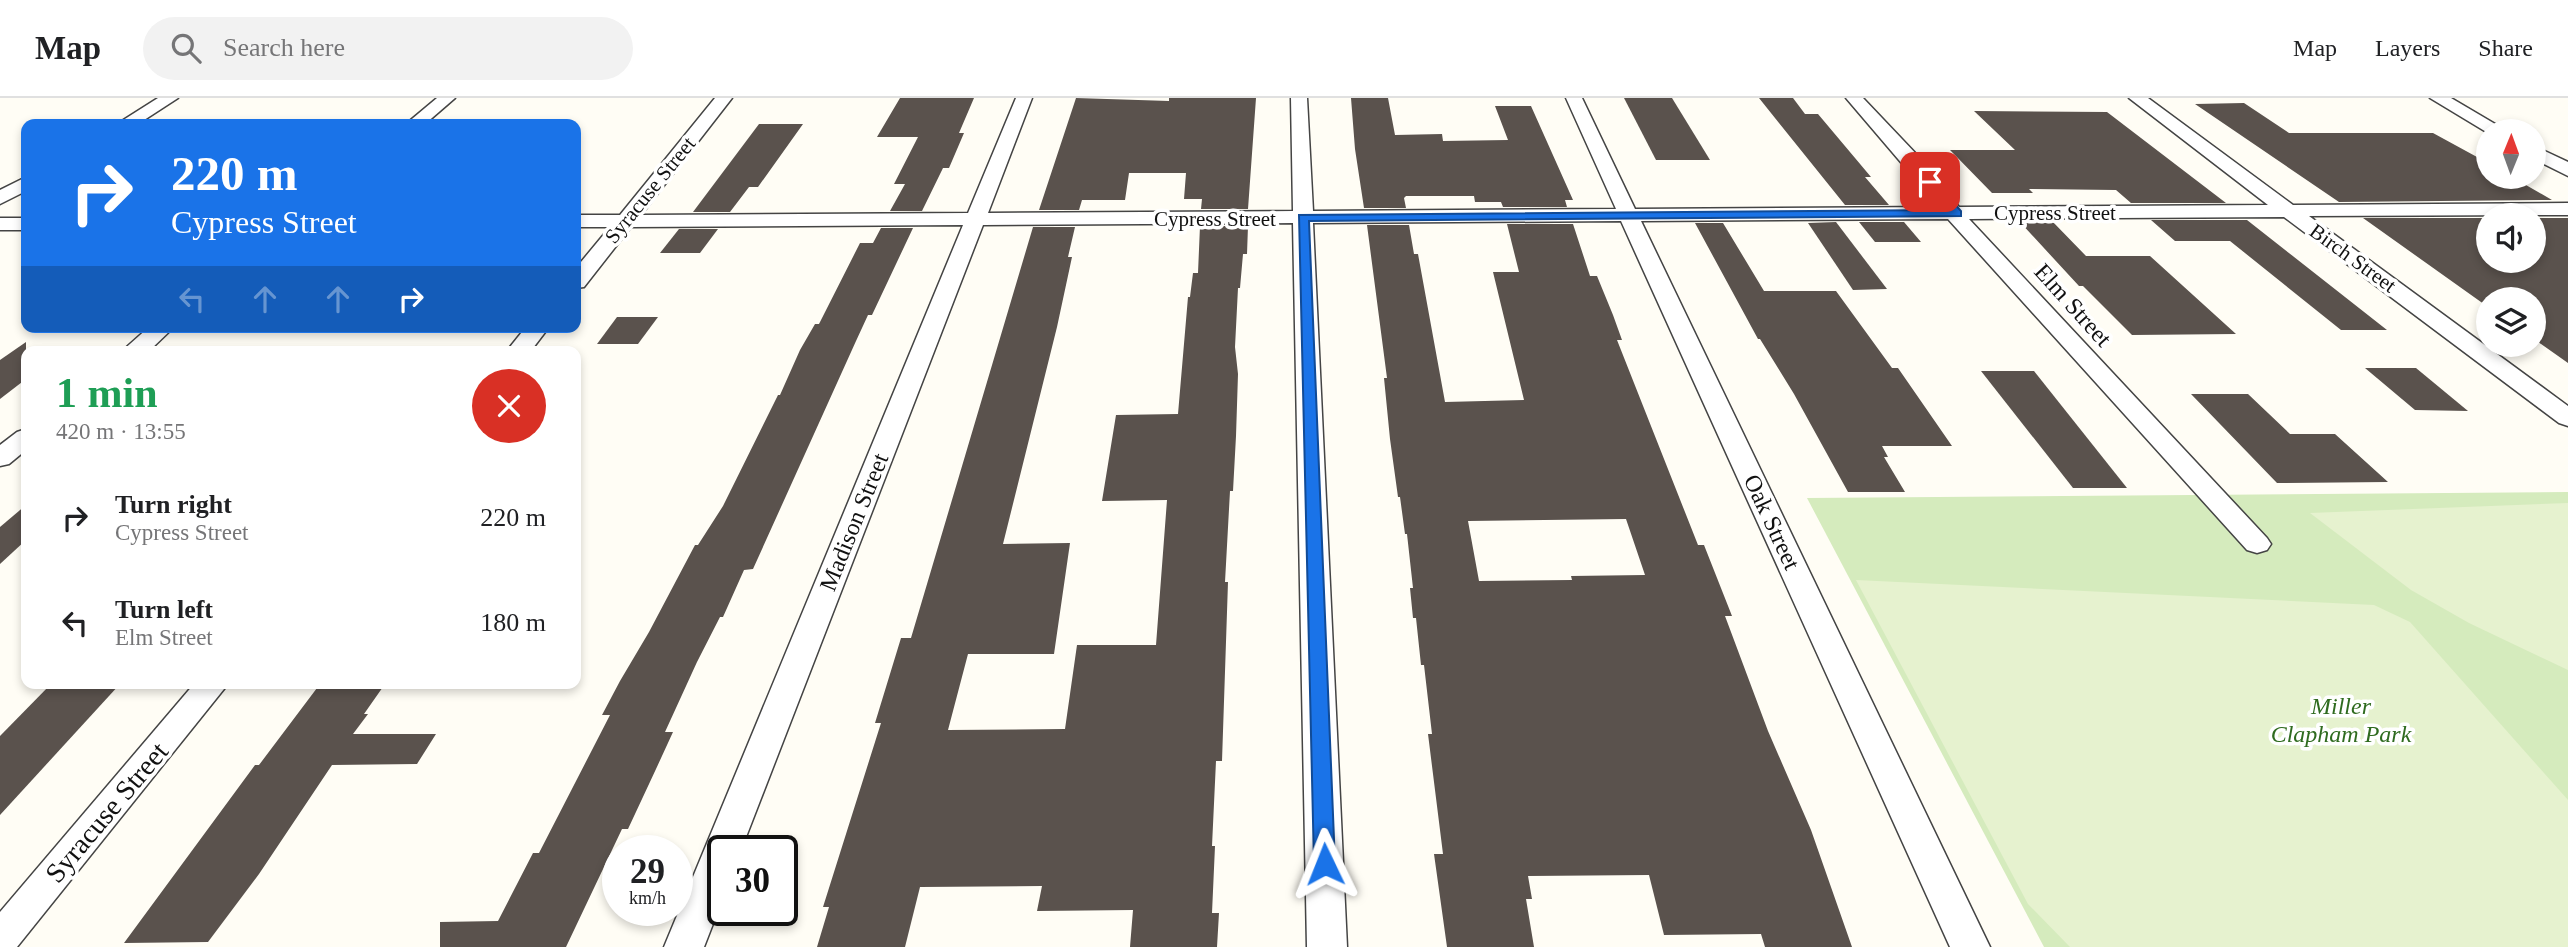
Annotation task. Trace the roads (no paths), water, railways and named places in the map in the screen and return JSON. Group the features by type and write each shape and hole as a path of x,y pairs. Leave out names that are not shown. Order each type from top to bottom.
{"street":[{"path":"134,119 170,98"},
{"path":"421,119 447,98"},
{"name":"Syracuse Street","path":"581,276 724,98"},
{"name":"Madison Street","path":"684,947 1024,98"},
{"path":"1299,98 1327,947"},
{"name":"Oak Street","path":"1574,98 1970,947"},
{"name":"Elm Street","path":"1854,98 1957,214 1962,223 2257,544"},
{"name":"Birch Street","path":"2137,98 2568,418"},
{"path":"2438,98 2476,119"},
{"path":"2546,158 2568,170"},
{"path":"0,198 21,186"},
{"name":"Cypress Street","path":"581,221 2568,209"},
{"path":"0,224 21,224"},
{"path":"140,346 156,333"},
{"path":"0,457 21,441"},
{"name":"Syracuse Street","path":"0,940 208,689"}],"park label":[{"name":"Miller Clapham Park","path":"2341,720"}]}
